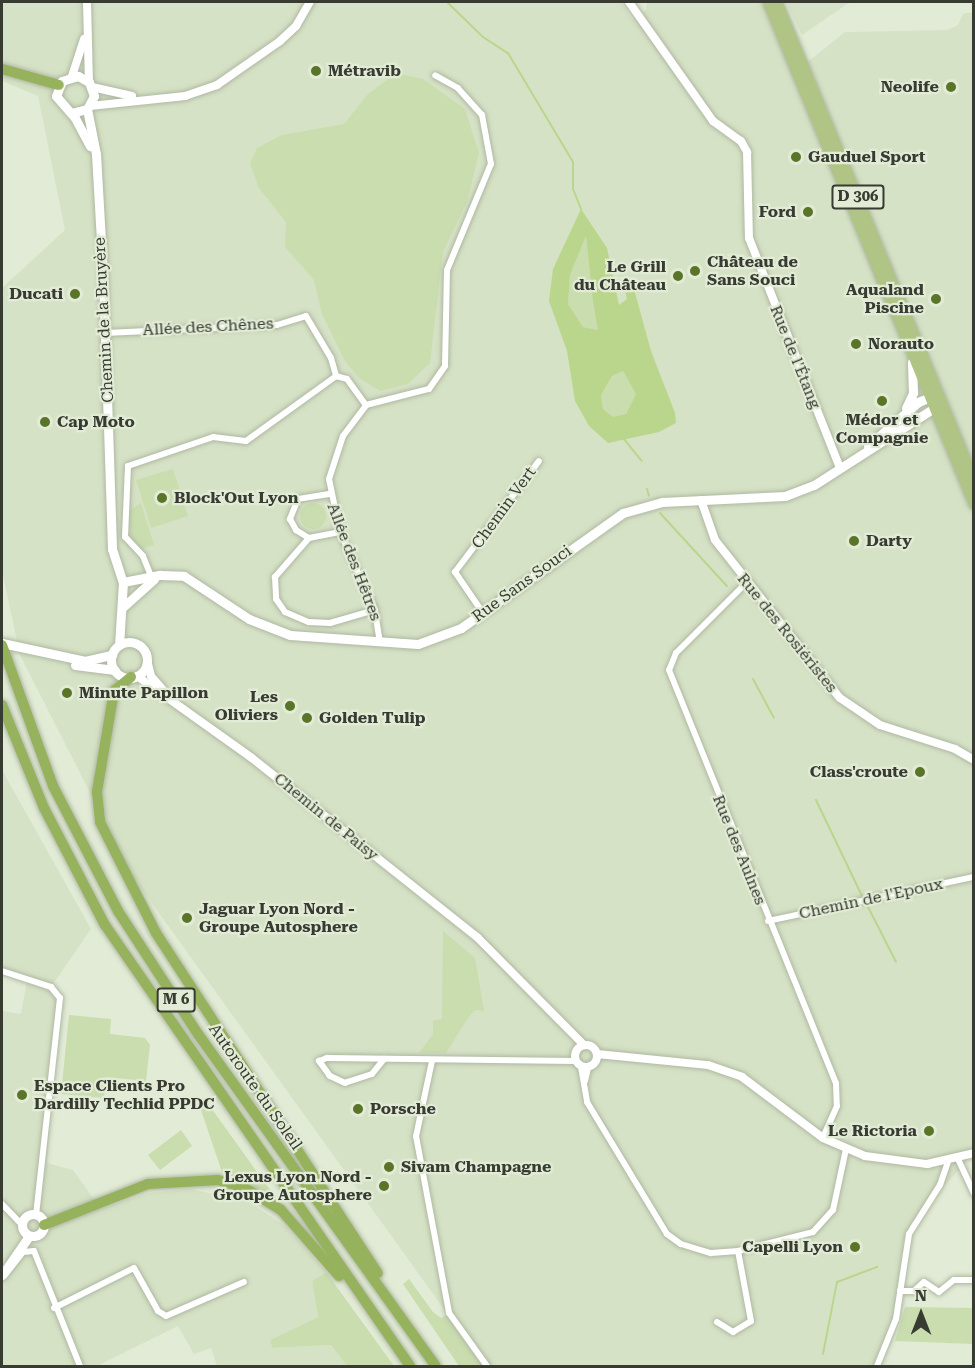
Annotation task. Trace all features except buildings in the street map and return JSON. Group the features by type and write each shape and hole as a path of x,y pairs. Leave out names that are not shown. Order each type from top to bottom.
{"highway":[{"path":"2,69 59,85"},
{"name":"Autoroute du Soleil","path":"2,644 53,786 118,911 198,1034 436,1366"},
{"path":"134,676 114,691 97,792 100,822 161,941 350,1228 407,1323"},
{"name":"Autoroute du Soleil","path":"2,705 44,808 105,925 408,1363"},
{"path":"44,1225 147,1184 205,1178 238,1186 281,1210 304,1231 408,1363"}],"main road":[{"name":"D 306","path":"768,2 912,362 974,480"},
{"name":"D 306","path":"777,2 974,504"},
{"path":"59,85 72,76 90,84"},
{"name":"Chemin de la Bruyère","path":"90,84 88,107 96,165 105,333 112,549 123,582"},
{"name":"Chemin de la Bruyère","path":"59,85 58,102 71,113 96,165"},
{"path":"71,113 88,107"},
{"path":"899,417 913,393 912,362"},
{"name":"Rue Sans Souci","path":"867,448 899,417 933,399"},
{"name":"Rue Sans Souci","path":"123,582 151,576 172,575 193,579 270,629 380,643 429,641 483,613 623,513 662,502 785,496 840,468 933,399"},
{"path":"123,608 146,584 172,575"},
{"path":"2,644 24,646 85,661 112,655 119,645 124,624 123,582"},
{"path":"59,656 83,667 114,670 134,676 147,660 124,624"},
{"path":"119,645 137,643"},
{"path":"112,655 114,670"},
{"path":"2,1276 18,1249 25,1230 26,1216 36,1214 44,1225 39,1234 25,1230"}],"street":[{"name":"Chemin de la Bruyère","path":"87,2 90,84"},
{"path":"88,107 139,97 185,96 217,85 280,41 296,26 310,2"},
{"name":"Rue de l'Étang","path":"629,2 713,121 741,141 751,165 749,238 840,468"},
{"name":"Chemin de la Bruyère","path":"72,76 88,23"},
{"path":"366,405 414,396 441,378 447,356 447,270 491,164 482,115 458,88 435,75"},
{"path":"90,84 139,97"},
{"name":"Allée des Chênes","path":"105,333 277,324 306,316 331,358 336,376 347,379 366,405"},
{"path":"151,576 143,556 130,548 125,537 128,466 213,437 246,441 336,376"},
{"name":"Allée des Hêtres","path":"366,405 332,461 329,494 340,532 375,610 380,643"},
{"name":"Chemin Vert","path":"483,613 455,572 539,461"},
{"path":"309,538 296,530 290,519 293,504 310,494 329,494"},
{"name":"Rue des Rosiéristes","path":"701,500 709,531 746,583 810,666 850,708 880,725 955,748 974,760"},
{"path":"340,532 309,538 274,577 276,599 285,612 309,622 330,623 375,610"},
{"name":"Rue des Aulnes","path":"746,583 676,652 669,670 768,921 836,1083 837,1106 823,1138"},
{"name":"Chemin de Paisy","path":"147,660 151,676 172,700"},
{"name":"Chemin de Paisy","path":"134,676 172,700 267,769 477,937 564,1026 581,1047 597,1058"},
{"name":"Chemin de l'Epoux","path":"768,921 974,877"},
{"path":"2,971 51,987 58,995 36,1214"},
{"path":"581,1047 584,1090 667,1234 711,1253 738,1251 822,1226 835,1203 846,1149"},
{"path":"384,1059 365,1078 345,1083 330,1076 319,1061 327,1058 384,1059 582,1065 597,1058 634,1058 708,1065 742,1077 823,1138 846,1149 900,1163 948,1162 974,1153"},
{"path":"432,1061 416,1136 449,1312 488,1366"},
{"path":"958,1159 974,1194"},
{"path":"877,1366 896,1319 911,1227 940,1185 948,1162"},
{"path":"2,1204 25,1230"},
{"path":"717,1322 733,1332 751,1321 738,1251"},
{"path":"2,1276 23,1252 35,1253 54,1308 80,1366"},
{"path":"54,1308 134,1268 158,1311 166,1316 244,1282"},
{"path":"900,1291 914,1290 924,1282 939,1292 954,1280 974,1280"}],"shaded area":[{"path":"2,2 621,2 632,19 646,10 647,2 768,2 805,64 845,32 947,30 958,25 963,14 973,12 973,1154 911,1223 891,1327 875,1366 485,1366 133,877 20,655 2,571 2,288 65,230 38,96 2,81"},
{"path":"786,2 850,2 802,35"},
{"path":"396,73 423,79 465,109 479,153 467,202 443,252 430,363 408,384 380,391 359,378 345,361 322,314 314,280 285,247 286,222 259,188 250,164 257,148 282,135 344,124 368,94"},
{"path":"581,209 607,248 619,305 627,299 622,277 631,278 651,351 675,413 676,423 659,432 608,443 589,426 575,401 567,351 549,301 553,269","holes":["586,236 593,302 598,330 583,327 568,304 570,275","623,371 636,394 626,414 613,417 603,409 601,395 612,376"]},
{"path":"586,236 593,302 599,330 583,327 568,304 570,275"},
{"path":"623,371 636,394 626,414 613,417 603,409 601,395 612,376"},
{"name":"Block'Out Lyon","path":"173,469 188,516 151,528 136,480"},
{"path":"141,503 154,545 141,549 130,537 129,511"},
{"path":"313,503 322,507 326,516 322,525 313,529 304,525 300,516 304,507"},
{"path":"2,770 91,929 51,987 58,995 47,1163 73,1170 101,1209 149,1193 190,1189 249,1202 285,1226 326,1272 312,1281 318,1317 270,1340 272,1348 331,1345 347,1366 217,1366 211,1348 194,1354 178,1326 97,1366 2,1366 2,1011 21,1014 27,980 2,971"},
{"path":"443,931 475,958 484,1011 475,1010 446,1053 419,1053 433,1034 433,1021 442,1019"},
{"path":"69,1015 111,1019 110,1034 145,1038 150,1045 146,1081 106,1077 104,1098 61,1094"},
{"path":"204,1098 279,1201 223,1175 198,1101"},
{"path":"181,1130 192,1146 160,1170 148,1155"},
{"path":"326,1272 394,1366 347,1366 331,1345 272,1348 270,1340 318,1317 312,1281"},
{"path":"409,1279 433,1312 441,1318 447,1315 486,1366 459,1366 403,1284"},
{"path":"905,1307 973,1308 973,1344 895,1341"}],"waterway":[{"path":"447,2 483,37 508,53 573,162 573,189 581,209"},
{"path":"624,439 642,461"},
{"path":"647,489 649,496"},
{"path":"660,513 727,586"},
{"path":"753,679 774,718"},
{"path":"816,800 863,898"},
{"path":"866,903 896,962"},
{"path":"823,1354 837,1282 877,1267"}],"place":[{"name":"Métravib","path":"316,71"},
{"name":"Neolife","path":"951,87"},
{"name":"Gauduel Sport","path":"796,157"},
{"name":"Ford","path":"808,212"},
{"name":"Château de Sans Souci","path":"695,271"},
{"name":"Le Grill du Château","path":"678,276"},
{"name":"Ducati","path":"75,294"},
{"name":"Aqualand Piscine","path":"936,299"},
{"name":"Norauto","path":"856,344"},
{"name":"Médor et Compagnie","path":"882,401"},
{"name":"Cap Moto","path":"45,422"},
{"name":"Block'Out Lyon","path":"162,498"},
{"name":"Darty","path":"854,541"},
{"name":"Minute Papillon","path":"67,693"},
{"name":"Les Oliviers","path":"290,706"},
{"name":"Golden Tulip","path":"307,718"},
{"name":"Class'croute","path":"920,772"},
{"name":"Jaguar Lyon Nord - Groupe Autosphere","path":"187,918"},
{"name":"Espace Clients Pro Dardilly Techlid PPDC","path":"22,1095"},
{"name":"Porsche","path":"358,1109"},
{"name":"Le Rictoria","path":"929,1131"},
{"name":"Sivam Champagne","path":"389,1167"},
{"name":"Lexus Lyon Nord - Groupe Autosphere","path":"384,1186"},
{"name":"Capelli Lyon","path":"855,1247"}]}
